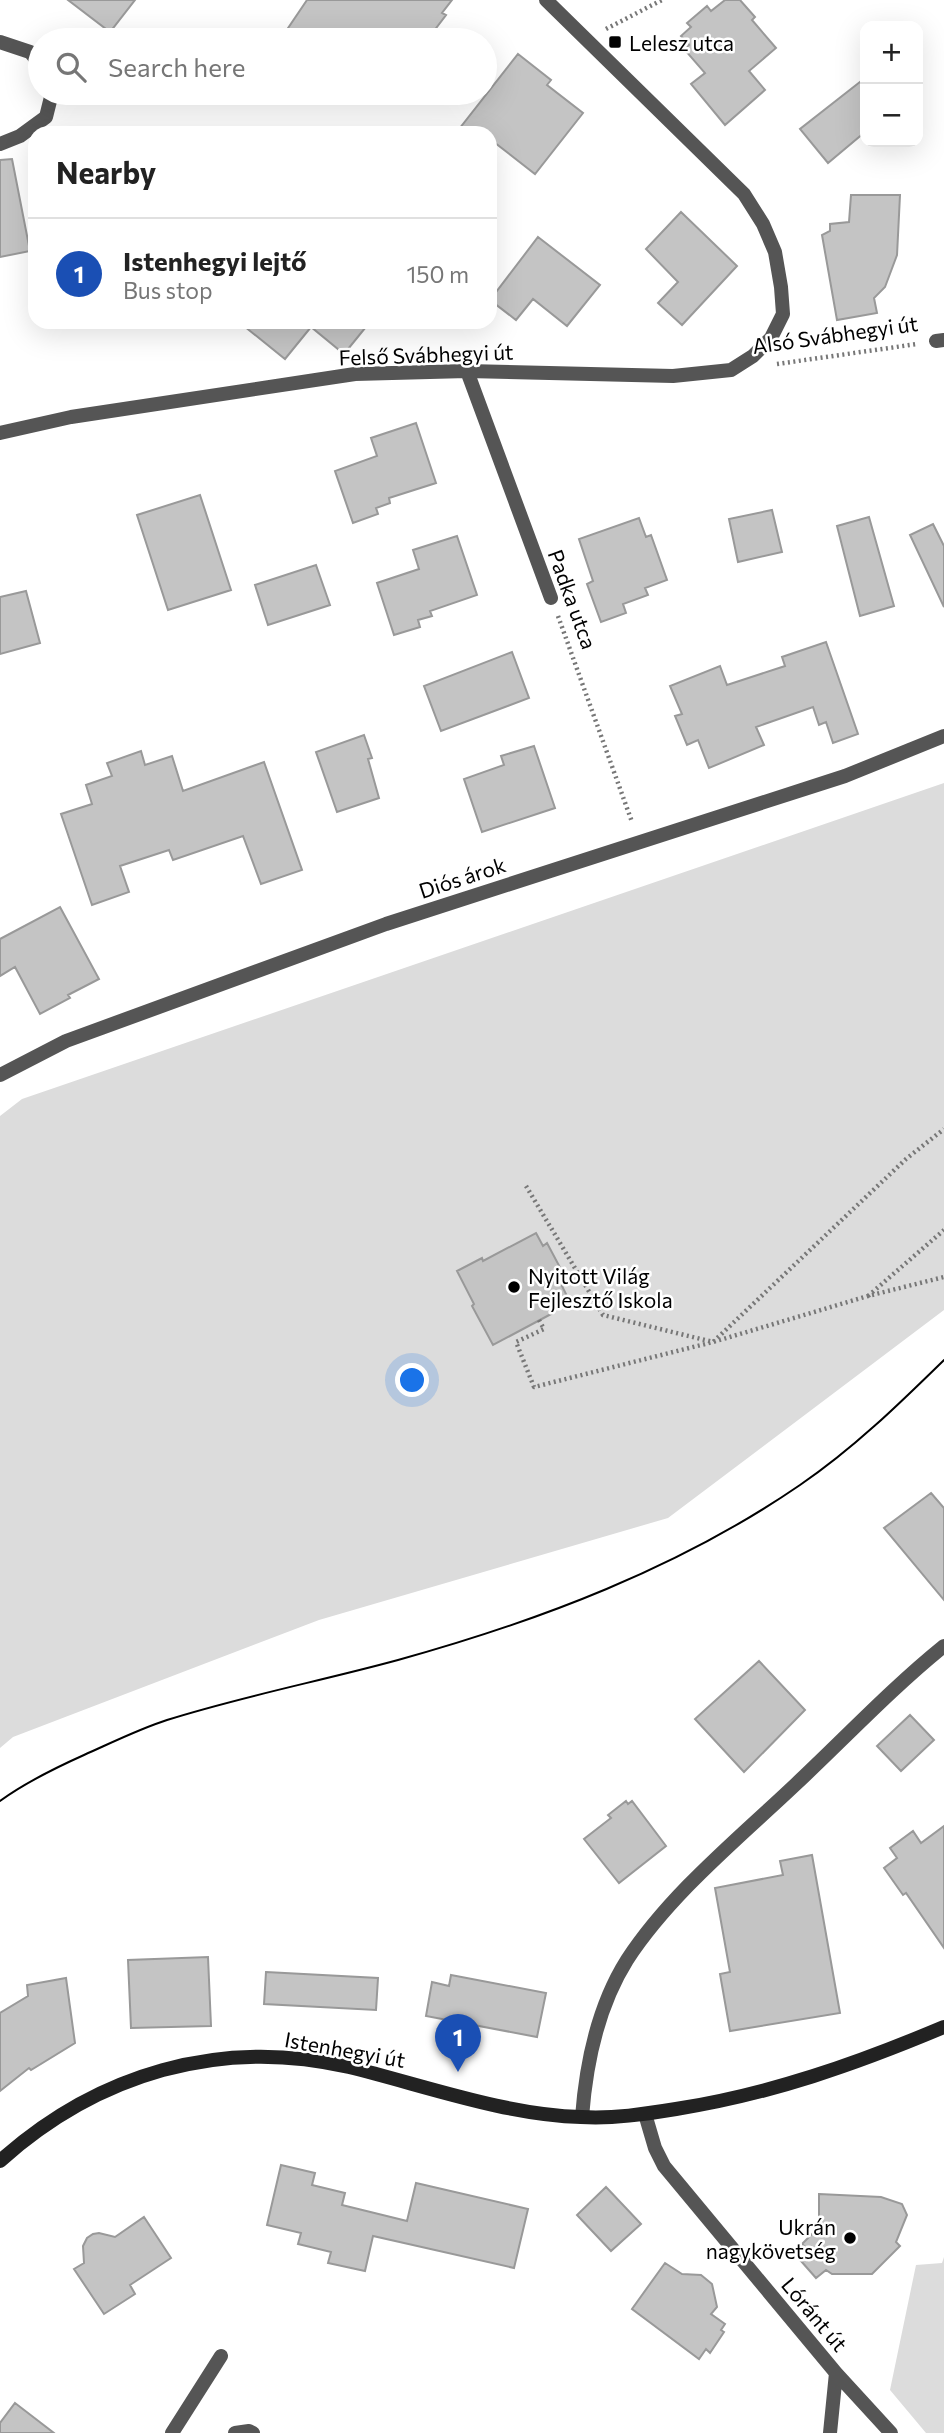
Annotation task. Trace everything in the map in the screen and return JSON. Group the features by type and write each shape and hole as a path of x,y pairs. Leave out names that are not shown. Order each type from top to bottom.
{"street":[{"path":"546,0 586,40"},
{"name":"Felső Svábhegyi út","path":"0,433 71,417 355,374 467,370 673,376 731,370 753,356 771,338 782,314 775,252 763,224 744,194 586,40"},
{"path":"0,42 28,51"},
{"path":"34,126 46,117 49,105"},
{"path":"0,144 28,130"},
{"name":"Padka utca","path":"467,370 551,598"},
{"name":"Diós árok","path":"0,1075 66,1041 386,924 845,776 944,736"},
{"path":"582,2118 590,2062 603,2013 612,1988 647,1933 703,1872 944,1646"},
{"name":"Istenhegyi út","path":"0,2161 45,2124 97,2093 163,2070 225,2058 281,2057 345,2066 527,2112 582,2118 646,2114 708,2104 827,2073 944,2027"},
{"name":"Lóránt út","path":"646,2114 655,2148 664,2166 836,2373 891,2433"},
{"path":"172,2433 221,2356"},
{"path":"831,2433 836,2373"},
{"path":"235,2433 253,2433"}],"path":[{"path":"586,40 662,0"},
{"name":"Alsó Svábhegyi út","path":"772,365 940,341"},
{"name":"Padka utca","path":"551,598 639,842"},
{"path":"713,1342 906,1159 944,1129"},
{"path":"526,1186 603,1315 713,1342"},
{"path":"868,1296 944,1230"},
{"path":"539,1320 544,1329 516,1342 534,1387 713,1342 868,1296 944,1277"}],"shaded area":[{"path":"944,783 944,1310 668,1518 319,1620 13,1737 0,1748 0,1116 22,1099"},
{"path":"944,2257 944,2433 926,2433 890,2390 916,2265 942,2263"}],"building":[{"path":"68,0 135,0 113,28 105,28"},
{"path":"307,0 452,0 442,13 446,15 436,28 288,28"},
{"path":"725,0 740,0 755,17 752,20 776,48 749,71 765,90 725,125 691,84 705,73 684,49 689,45 681,36 691,27 687,23 707,6 711,11"},
{"path":"518,54 551,80 547,85 583,113 535,174 497,144 497,126 461,126 478,105 497,105 497,81"},
{"path":"860,82 860,136 828,163 800,129"},
{"path":"12,159 28,251 0,257 0,160"},
{"path":"851,195 900,195 897,255 885,287 874,298 877,313 837,320 822,235 830,231 830,224 849,222"},
{"path":"681,212 737,266 682,325 658,303 678,282 646,249"},
{"path":"538,237 600,285 567,326 533,299 516,320 497,305 497,291"},
{"path":"248,329 309,329 285,359"},
{"path":"313,329 364,329 344,354"},
{"path":"416,423 436,483 389,498 390,503 376,508 378,514 353,523 335,471 377,456 371,438"},
{"path":"200,495 231,590 168,610 137,515"},
{"path":"772,510 782,552 738,562 729,519"},
{"path":"869,517 894,606 860,616 837,526"},
{"path":"639,518 646,537 651,535 667,580 645,588 648,595 623,604 626,613 601,622 587,584 593,581 579,539"},
{"path":"933,524 944,546 944,607 910,535"},
{"path":"457,536 477,595 430,611 432,616 418,620 420,627 394,635 377,583 419,569 413,550"},
{"path":"316,565 330,605 268,625 255,585"},
{"path":"26,591 40,643 0,654 0,597"},
{"path":"826,642 858,734 833,743 826,722 819,725 813,707 756,727 764,745 709,768 698,740 687,745 675,716 682,714 670,686 720,666 727,685 785,666 782,657"},
{"path":"512,652 529,698 441,731 424,686"},
{"path":"364,735 372,758 368,759 379,798 337,812 316,752"},
{"path":"534,746 555,808 482,832 464,779 504,765 501,756"},
{"path":"141,751 145,765 172,756 183,791 264,762 302,870 261,884 243,836 173,860 169,850 120,866 129,892 92,905 61,814 92,804 86,785 112,776 107,763"},
{"path":"60,907 99,979 40,1014 15,967 0,976 0,939"},
{"name":"Nyitott Világ Fejlesztő Iskola","path":"536,1233 543,1246 547,1243 564,1275 558,1278 567,1296 549,1306 553,1313 493,1345 457,1271 482,1258 483,1261"},
{"path":"931,1493 944,1508 944,1600 884,1528"},
{"path":"759,1661 805,1710 744,1772 695,1719"},
{"path":"910,1715 934,1740 901,1771 877,1746"},
{"path":"626,1801 628,1804 632,1801 666,1846 619,1883 584,1839 611,1818 608,1815"},
{"path":"944,1826 944,1948 906,1893 903,1895 884,1868 897,1858 890,1848 913,1831 921,1843"},
{"path":"812,1855 840,2013 730,2031 720,1974 730,1972 715,1888 783,1875 780,1861"},
{"path":"208,1957 211,2026 131,2028 128,1960"},
{"path":"266,1972 378,1978 376,2010 264,2004"},
{"path":"451,1975 546,1993 537,2037 426,2016 432,1982 449,1986"},
{"path":"66,1978 75,2043 31,2070 29,2068 0,2091 0,2013 28,1996 27,1985"},
{"path":"281,2165 315,2173 312,2185 345,2193 342,2205 407,2221 416,2183 528,2209 514,2268 373,2236 365,2271 328,2263 331,2252 298,2244 301,2233 267,2225"},
{"path":"606,2187 641,2224 611,2251 577,2215"},
{"name":"Ukrán nagykövetség","path":"819,2194 881,2197 902,2204 907,2215 896,2242 900,2246 872,2274 832,2274 826,2270 816,2278 801,2261 811,2252 802,2244 819,2227"},
{"path":"144,2217 171,2258 130,2285 135,2294 104,2314 74,2269 84,2263 83,2246 93,2234 115,2237"},
{"path":"665,2263 682,2274 701,2275 712,2284 717,2307 711,2314 725,2324 721,2330 724,2332 710,2353 706,2349 699,2359 632,2309"},
{"path":"15,2403 54,2433 0,2433 0,2423"}],"tram line":[{"path":"0,1801 52,1770 157,1724 224,1703 451,1645 555,1609 657,1567 754,1515 820,1471 875,1426 944,1360"}],"place":[{"name":"Lelesz utca","path":"615,42"},
{"name":"Nyitott Világ Fejlesztő Iskola","path":"514,1287"},
{"name":"Istenhegyi lejtő","path":"458,2072"},
{"name":"Ukrán nagykövetség","path":"850,2238"}]}
